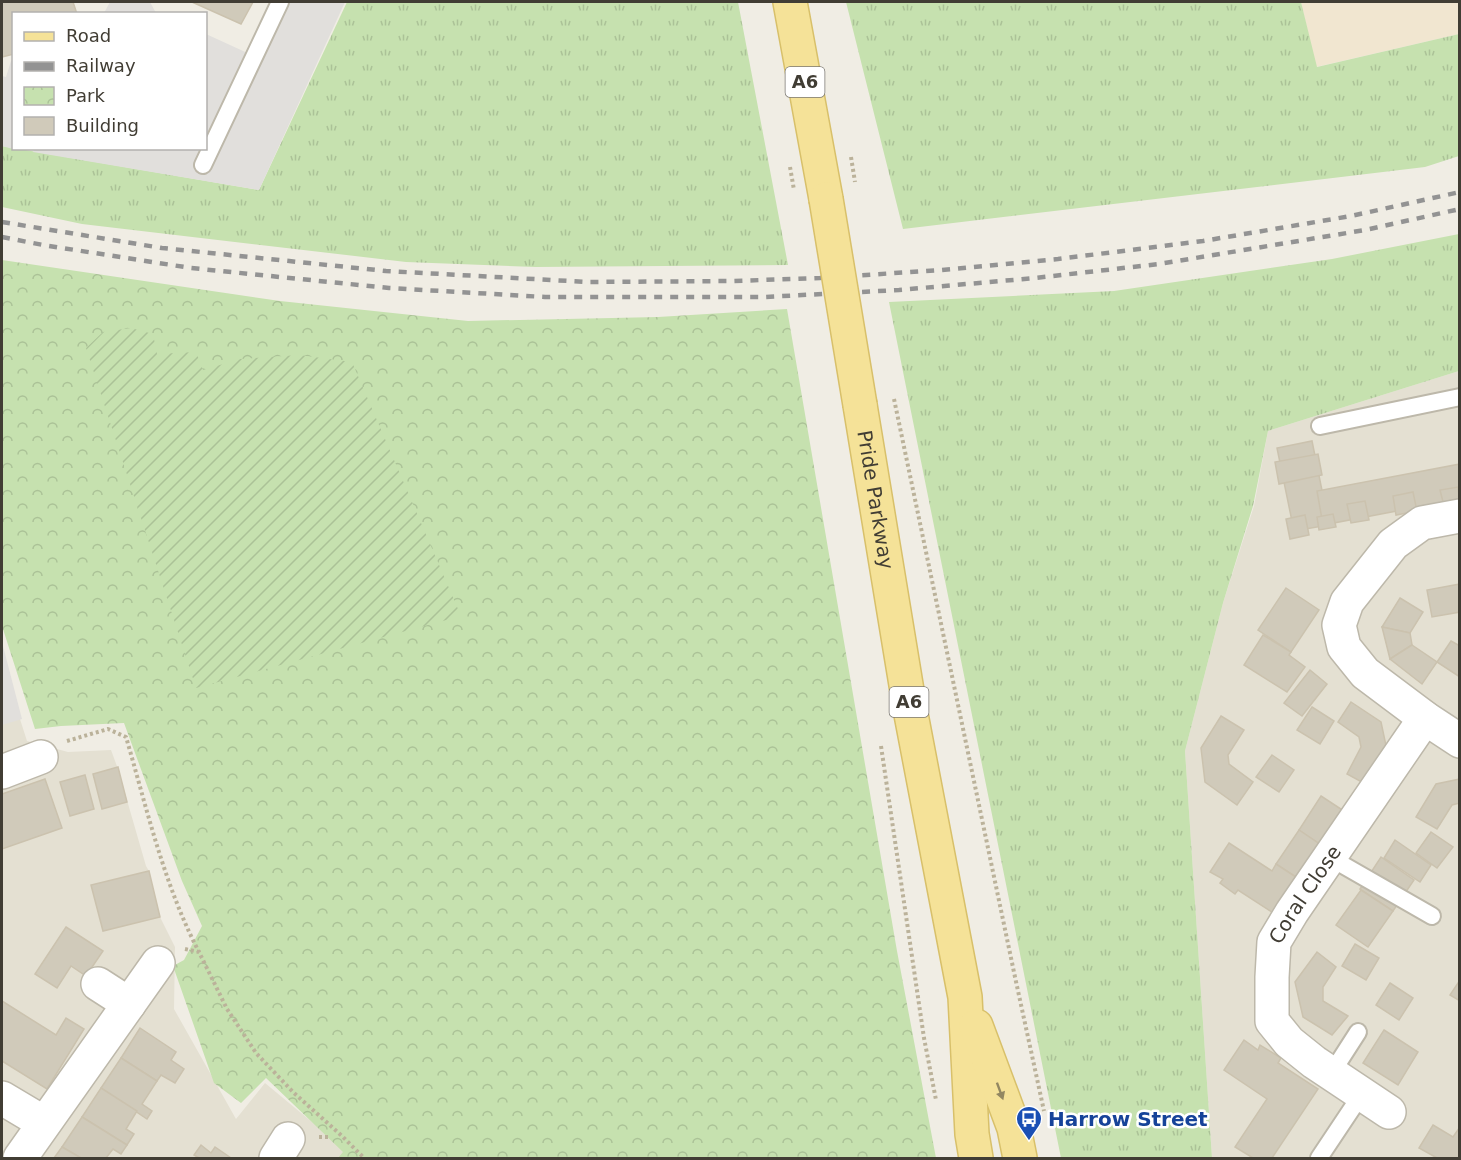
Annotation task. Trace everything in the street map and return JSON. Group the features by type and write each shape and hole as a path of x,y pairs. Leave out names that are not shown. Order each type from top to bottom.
{"main road":[{"name":"Pride Parkway","path":"790,2 820,162 910,709 965,997"},
{"name":"A6","path":"965,997 972,1134 976,1158"},
{"name":"A6","path":"965,997 1014,1128 1020,1158"}],"street":[{"path":"1460,516 1422,523 1393,544 1347,602 1339,625 1344,647 1365,673 1460,741"},
{"name":"Coral Close","path":"1389,1112 1331,1074 1289,1042 1272,1021 1274,942 1329,857 1425,718"},
{"path":"2,772 41,757"},
{"path":"20,1158 129,1004 170,956"},
{"path":"98,984 129,1004"},
{"path":"2,1098 44,1123"}],"lane":[{"path":"203,165 280,2"},
{"path":"1320,426 1460,397"},
{"path":"1329,857 1432,916"},
{"path":"1331,1074 1358,1032"},
{"path":"1319,1158 1361,1095"}],"path":[{"path":"894,399 1045,1113"},
{"path":"41,757 70,739 108,729 126,737 165,870 188,931 227,1009 256,1053 293,1092 364,1158"},
{"path":"881,742 924,1038 936,1104"},
{"path":"170,956 199,952"}],"shaded area":[{"path":"110,2 150,2 155,12 105,12"},
{"path":"280,2 345,2 259,190 33,152 34,150 207,150 207,34 254,56"},
{"path":"1301,2 1459,2 1459,34 1316,67"},
{"path":"11,61 12,149 2,146 2,76 6,77"},
{"path":"1459,371 1459,1158 1212,1158 1185,751 1223,603 1254,506 1268,431"},
{"path":"2,642 22,719 2,725"},
{"path":"2,663 27,741 68,752 111,750 149,871 160,917 175,947 174,1009 236,1119 265,1083 330,1137 345,1153 341,1158 2,1158"}],"green space":[{"path":"347,2 738,2 788,265 535,267 406,262 82,224 2,207 2,146 12,148 12,150 25,150 259,190"},
{"path":"846,2 1301,2 1317,67 1459,34 1459,156 1425,167 903,229"},
{"path":"1459,234 1459,371 1268,431 1253,506 1223,603 1185,751 1212,1158 1061,1158 889,302 1114,291 1332,259"},
{"path":"2,260 280,301 468,321 658,317 787,309 897,951 936,1158 338,1158 343,1152 266,1078 241,1103 214,1083 173,966 184,960 202,926 182,881 124,723 35,729 2,626"},
{"path":"131,328 153,334 157,354 196,352 203,370 240,359 299,355 352,362 461,616 196,688 86,348 103,332"}],"building":[{"path":"2,2 73,2 76,12 12,12 12,54 2,57"},
{"path":"192,2 253,2 241,24"},
{"path":"1312,441 1329,525 1294,531 1277,448"},
{"path":"1318,454 1322,475 1279,484 1275,462"},
{"path":"1460,464 1460,499 1323,525 1317,491"},
{"path":"1458,487 1460,503 1444,506 1440,490"},
{"path":"1413,492 1417,511 1396,515 1393,496"},
{"path":"1365,501 1369,520 1351,523 1347,504"},
{"path":"1333,514 1336,527 1319,530 1317,517"},
{"path":"1305,515 1309,535 1290,539 1286,519"},
{"path":"1460,584 1460,612 1432,617 1427,590"},
{"path":"1286,588 1319,610 1291,652 1258,630"},
{"path":"1400,598 1423,612 1410,633 1382,627"},
{"path":"1382,627 1410,633 1412,645 1390,659"},
{"path":"1263,635 1291,652 1289,655 1305,667 1287,692 1244,665"},
{"path":"1451,641 1460,646 1460,677 1437,662"},
{"path":"1412,645 1437,662 1422,684 1390,659"},
{"path":"1310,670 1327,684 1302,716 1284,703"},
{"path":"1351,702 1381,722 1388,755 1369,786 1347,774 1361,747 1359,737 1338,722"},
{"path":"1312,707 1334,721 1320,744 1297,730"},
{"path":"1221,716 1244,730 1228,755 1229,764 1253,782 1237,805 1205,782 1201,748"},
{"path":"1272,755 1294,770 1279,792 1256,777"},
{"path":"118,767 127,802 102,809 93,774"},
{"path":"85,775 94,809 70,816 60,782"},
{"path":"45,779 62,828 2,849 2,794"},
{"path":"1460,779 1460,803 1452,805 1437,829 1416,817 1436,784"},
{"path":"1321,796 1350,815 1327,849 1299,830"},
{"path":"1299,830 1327,849 1305,883 1276,864"},
{"path":"1431,832 1453,847 1437,868 1416,853"},
{"path":"1395,840 1431,865 1420,882 1384,858"},
{"path":"1229,843 1272,871 1276,864 1305,883 1281,918 1238,890 1235,894 1220,883 1223,879 1210,872"},
{"path":"1381,857 1414,880 1393,911 1360,889"},
{"path":"149,871 160,917 103,931 91,885"},
{"path":"1361,890 1393,911 1368,947 1336,925"},
{"path":"66,927 103,951 86,976 71,966 57,988 35,974"},
{"path":"1355,944 1379,958 1366,980 1342,966"},
{"path":"1317,952 1336,967 1323,987 1323,1001 1348,1016 1332,1035 1303,1017 1295,982"},
{"path":"1460,980 1460,1001 1450,995"},
{"path":"1390,983 1413,998 1399,1020 1376,1005"},
{"path":"2,1001 56,1035 66,1018 84,1029 47,1089 2,1061"},
{"path":"140,1028 176,1052 171,1060 184,1069 175,1083 161,1075 157,1081 121,1058"},
{"path":"1384,1030 1418,1052 1398,1085 1363,1063"},
{"path":"1244,1040 1258,1050 1260,1045 1281,1058 1278,1063 1318,1089 1272,1158 1253,1158 1235,1147 1267,1099 1224,1070"},
{"path":"121,1058 157,1081 142,1104 152,1111 147,1119 101,1088"},
{"path":"101,1088 137,1111 126,1129 134,1134 127,1145 82,1117"},
{"path":"82,1117 127,1145 121,1154 113,1149 106,1158 81,1158 62,1147"},
{"path":"1433,1125 1453,1137 1460,1127 1460,1158 1437,1158 1419,1148"},
{"path":"201,1145 211,1153 215,1147 231,1158 199,1158 194,1155"},
{"path":"62,1147 81,1158 54,1158"}],"railway":[{"path":"2,222 162,248 386,271 588,282 733,281 941,270 1058,259 1203,241 1351,216 1460,192"},
{"path":"2,237 191,268 389,288 545,297 764,297 899,290 1159,264 1365,230 1460,209"}],"place":[{"name":"Harrow Street","path":"1029,1142"}]}
